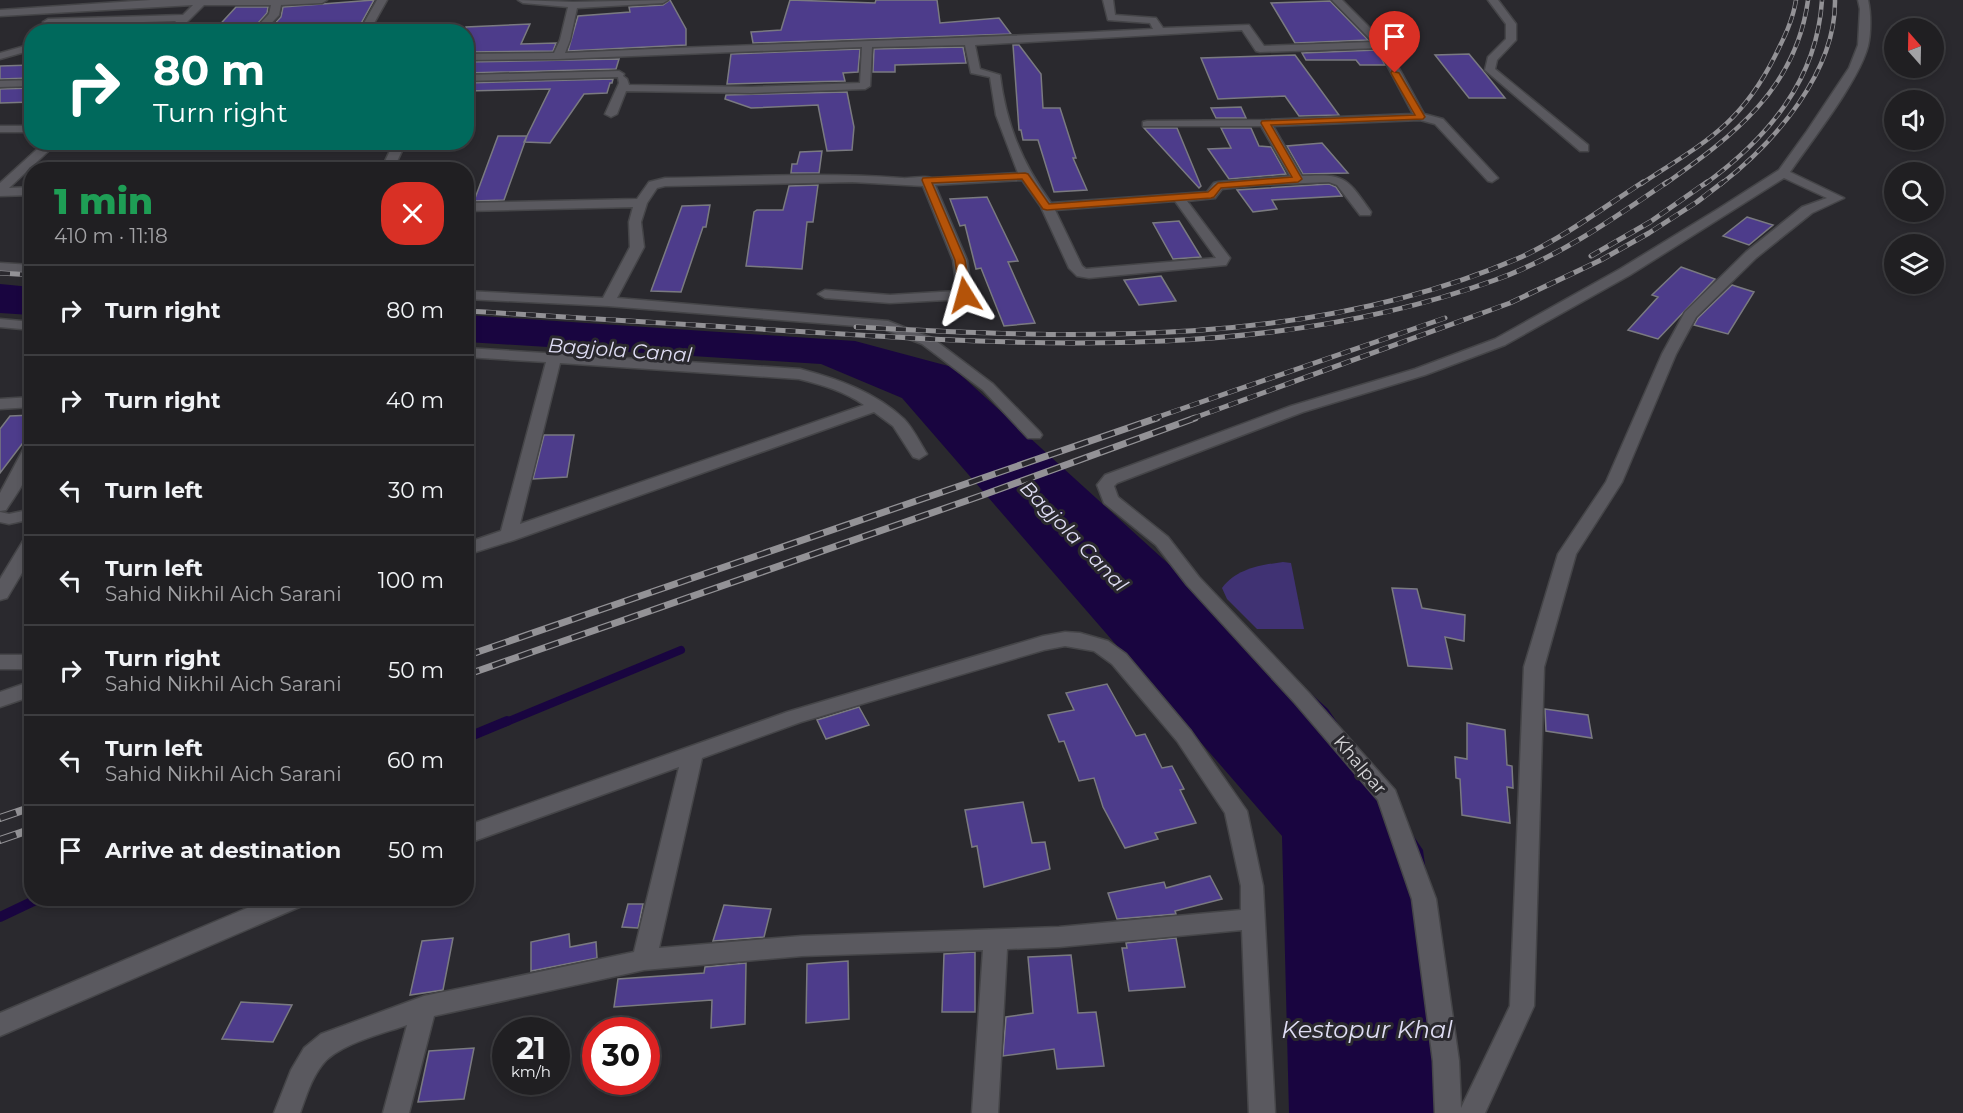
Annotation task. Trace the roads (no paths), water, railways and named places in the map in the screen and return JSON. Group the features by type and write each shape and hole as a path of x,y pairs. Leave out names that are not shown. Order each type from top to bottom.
{"street":[{"path":"0,13 151,3 276,3 322,0"},
{"path":"368,24 382,0"},
{"path":"523,0 573,5 663,0"},
{"path":"1108,0 1111,18 1153,20 1160,33"},
{"path":"1337,0 1381,45 1420,117"},
{"path":"1493,0 1511,24 1511,40 1492,59 1490,70 1584,148"},
{"path":"1472,1113 1522,1006 1534,667 1567,554 1614,482 1670,354 1690,315 1751,255 1807,210 1838,198 1783,173 1854,68 1863,45 1865,9 1863,0"},
{"path":"180,24 202,2"},
{"path":"265,24 274,15 276,3"},
{"path":"558,56 565,40 573,5"},
{"path":"36,22 187,18"},
{"path":"0,24 24,23"},
{"path":"474,57 632,54 771,46 969,42 1245,27 1255,38 1260,49 1381,45"},
{"path":"969,42 975,71 995,75 997,104 1025,176 1047,207 1076,268 1082,273 1221,262 1223,258 1179,198"},
{"path":"621,88 751,90 865,86 867,44"},
{"path":"0,56 24,49"},
{"path":"619,74 632,54"},
{"path":"611,114 624,83 619,74"},
{"path":"474,78 619,74"},
{"path":"0,84 24,83"},
{"path":"1147,124 1265,123 1420,117 1439,121 1492,178"},
{"path":"1265,123 1298,179"},
{"path":"0,129 24,129"},
{"path":"31,162 44,150"},
{"path":"0,191 24,168"},
{"name":"Khalpar","path":"1449,1113 1446,1061 1424,899 1387,796 1302,698 1193,581 1162,541 1110,499 1105,485 1111,479 1297,409 1420,372 1500,342 1625,272 1783,173"},
{"path":"608,302 637,247 634,222 641,203 653,185 665,182 852,178 910,183 927,180 1025,176"},
{"path":"1047,207 1211,195 1218,186 1331,178 1341,182 1365,212"},
{"path":"825,294 890,299 965,295 960,260 927,180"},
{"path":"0,191 24,191"},
{"path":"474,207 641,203"},
{"path":"0,267 24,268"},
{"path":"474,295 608,302 883,324 927,341 988,387 1034,435"},
{"path":"0,323 24,325"},
{"path":"474,353 800,374 833,383 857,393 877,406 899,423 919,454"},
{"path":"508,536 554,358"},
{"path":"1,405 24,403"},
{"path":"474,547 877,406"},
{"path":"0,506 24,464"},
{"path":"0,517 9,519 24,516"},
{"path":"0,594 24,554"},
{"path":"474,832 794,717 1043,643 1065,639 1080,640 1101,646 1119,659 1184,736 1236,811 1252,886 1262,1113"},
{"path":"0,662 24,662"},
{"path":"0,700 24,691"},
{"path":"644,960 693,753"},
{"path":"0,1025 277,906"},
{"path":"287,1113 300,1078 313,1056 330,1042 424,1007 644,960 802,946 1059,937 1254,919"},
{"path":"985,1113 996,940"},
{"path":"396,1113 424,1007"}],"water":[{"path":"0,284 24,286 24,315 0,313"},
{"name":"Kestopur Khal","path":"474,316 855,341 952,367 1328,709 1423,850 1459,1113 1289,1113 1282,836 902,398 821,364 474,342"}],"waterway":[{"path":"504,723 681,650"},
{"path":"474,735 507,721"},
{"path":"0,917 24,906"}],"railway":[{"path":"1641,184 1718,131 1748,100 1762,80 1782,42 1796,0"},
{"path":"1665,184 1714,148 1758,107 1790,60 1801,31 1808,0"},
{"path":"1705,184 1749,147 1785,105 1810,56 1818,29 1822,0"},
{"path":"1721,184 1762,148 1799,103 1814,79 1833,27 1835,0"},
{"path":"856,327 1024,334 1193,331 1276,323 1359,308 1440,287 1519,258 1567,232 1643,182"},
{"path":"474,311 994,342 1164,341 1248,335 1331,323 1414,305 1495,280 1562,249 1667,182"},
{"path":"1591,256 1650,222 1707,182"},
{"path":"1191,419 1510,303 1601,260 1649,233 1723,182"},
{"path":"0,273 24,274"},
{"path":"1152,419 1445,318"},
{"path":"474,653 1157,418"},
{"path":"474,672 983,495 1195,418"},
{"path":"0,818 24,810"},
{"path":"0,840 24,832"}],"water label":[{"name":"Bagjola Canal","path":"620,350"},
{"name":"Bagjola Canal","path":"1074,536"}]}
